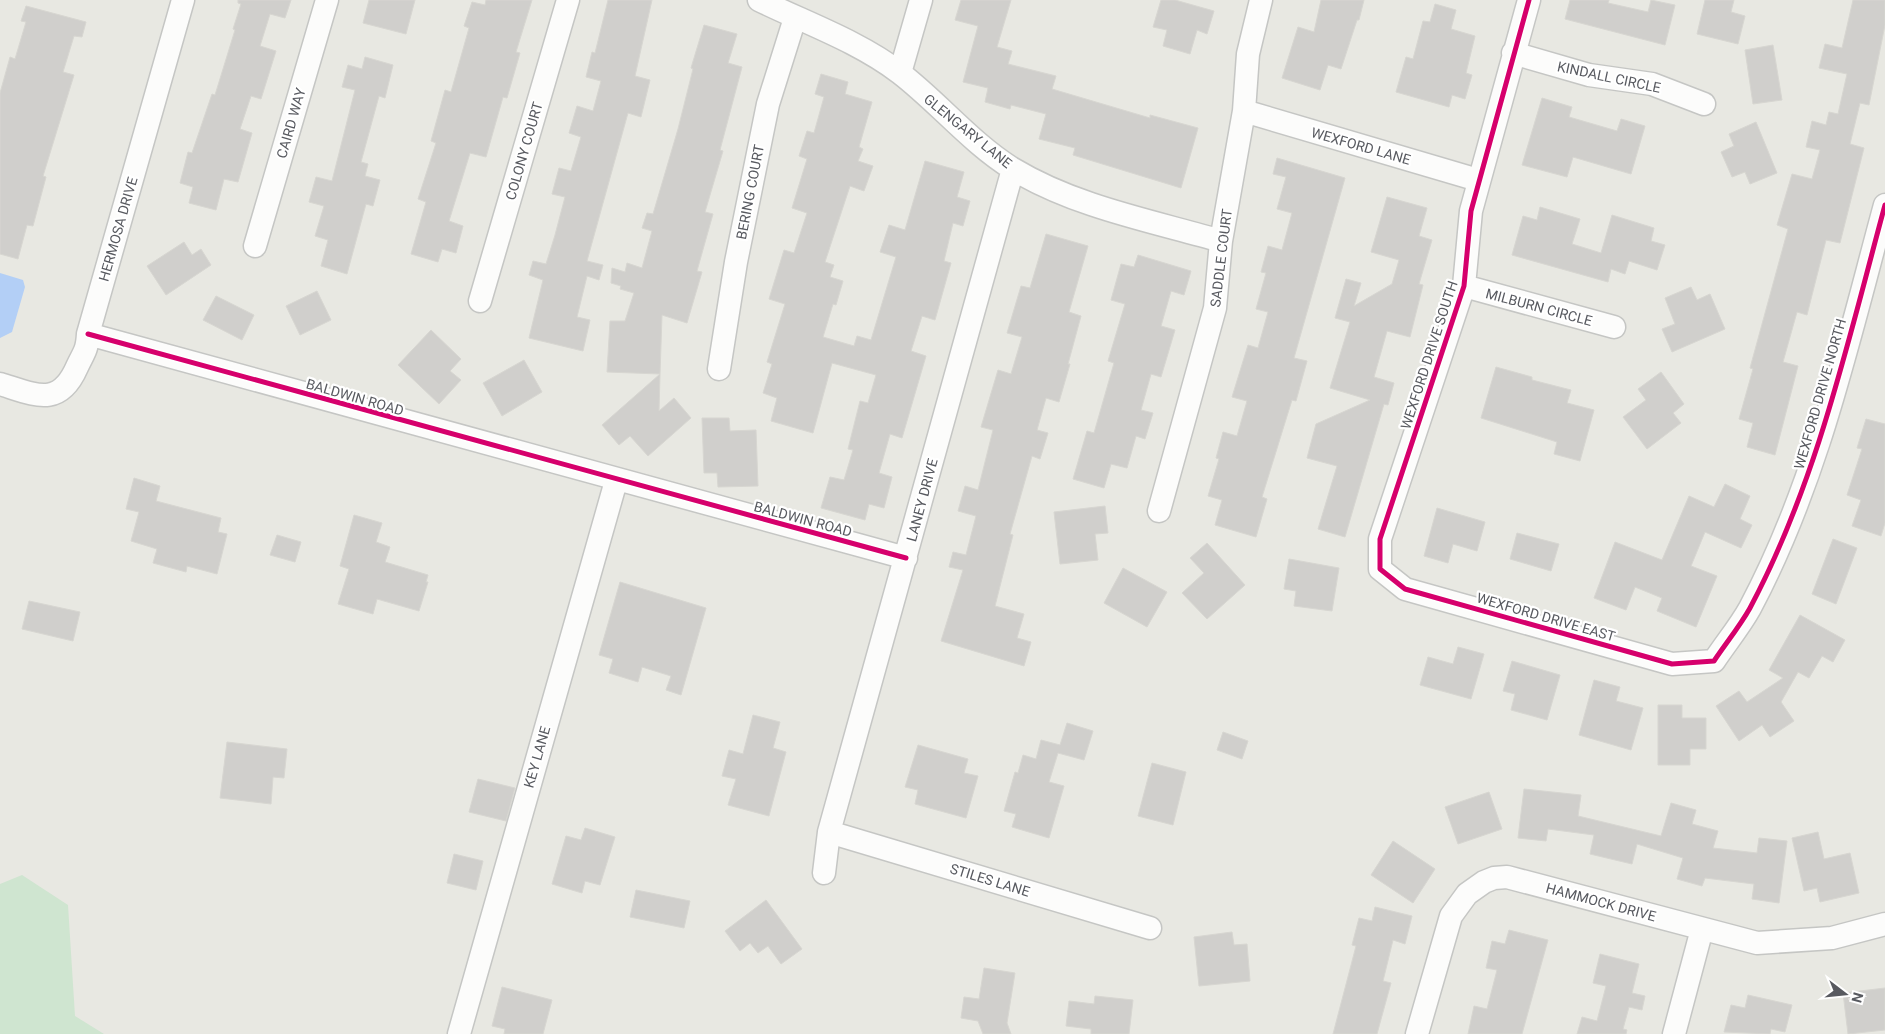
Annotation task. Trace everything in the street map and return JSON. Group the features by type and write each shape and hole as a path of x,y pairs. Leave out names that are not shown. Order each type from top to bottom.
{"street":[{"name":"HERMOSA DRIVE","path":"0,384 34,395 57,394 68,386 87,350 88,334 183,0"},
{"name":"CAIRD WAY","path":"255,246 327,0"},
{"name":"COLONY COURT","path":"480,301 568,0"},
{"name":"GLENGARY LANE","path":"759,0 854,44 900,73 963,130 1013,169 1073,198 1221,241"},
{"path":"900,73 921,0"},
{"name":"SADDLE COURT","path":"1159,512 1215,308 1221,241 1244,111 1248,54 1261,0"},
{"name":"WEXFORD DRIVE SOUTH","path":"1380,569 1380,538 1464,286 1471,210 1512,54 1529,0"},
{"name":"BERING COURT","path":"719,369 736,262 768,104 795,18"},
{"name":"KINDALL CIRCLE","path":"1512,54 1589,75 1652,84 1704,104"},
{"name":"WEXFORD LANE","path":"1244,111 1478,180"},
{"name":"LANEY DRIVE","path":"824,873 829,832 1013,169"},
{"name":"WEXFORD DRIVE NORTH","path":"1714,661 1750,609 1788,526 1819,447 1885,205"},
{"name":"MILBURN CIRCLE","path":"1464,286 1614,327"},
{"name":"BALDWIN ROAD","path":"88,334 616,481 906,558"},
{"name":"KEY LANE","path":"459,1034 616,481"},
{"name":"WEXFORD DRIVE EAST","path":"1380,569 1405,589 1672,664 1714,661"},
{"name":"STILES LANE","path":"829,832 1150,928"},
{"name":"HAMMOCK DRIVE","path":"1417,1034 1451,916 1467,894 1494,878 1507,877 1757,943 1785,943 1832,938 1885,924"},
{"path":"1674,1034 1702,929"}],"green space":[{"path":"22,875 68,905 75,1016 104,1034 0,1034 0,884"}],"water":[{"path":"0,273 23,280 25,287 12,332 0,338"}],"building":[{"path":"238,0 291,0 285,18 270,14 260,46 276,51 261,99 251,96 240,129 252,133 238,182 224,179 216,210 189,203 193,187 180,183 188,152 192,153 212,94 215,95 235,30 233,29 241,4 238,3"},
{"path":"369,0 415,0 406,34 363,23"},
{"path":"486,0 532,0 516,52 520,53 507,98 503,97 486,157 470,153 449,221 463,226 456,253 442,249 438,262 411,254 426,202 418,199 436,143 431,141 445,90 451,92 469,28 464,26 472,2 485,5"},
{"path":"608,0 652,0 635,76 650,80 641,117 628,113 587,261 603,265 599,280 587,276 577,317 590,320 583,351 529,338 543,280 529,275 533,261 546,264 555,235 565,197 552,194 559,168 571,171 581,137 569,133 577,106 593,111 601,81 586,77 592,52 595,53"},
{"path":"961,0 1011,0 997,47 1012,51 1008,64 1056,76 1052,89 1150,118 1150,115 1198,128 1181,188 1073,155 1075,148 1039,139 1046,114 1011,105 1010,109 985,102 988,88 963,82 978,26 955,20"},
{"path":"1161,0 1175,0 1214,11 1207,34 1197,30 1190,54 1163,46 1167,30 1153,27"},
{"path":"1321,0 1364,0 1359,20 1357,20 1341,69 1328,65 1320,90 1282,78 1298,27 1314,32"},
{"path":"1570,0 1609,0 1608,3 1648,12 1651,0 1675,5 1665,45 1565,19"},
{"path":"1705,0 1734,0 1731,12 1745,16 1738,44 1697,34"},
{"path":"1853,0 1885,0 1885,25 1869,105 1860,103 1850,144 1864,148 1840,243 1826,240 1807,315 1797,312 1783,362 1798,366 1775,455 1747,447 1753,423 1739,419 1753,369 1750,368 1788,229 1777,225 1792,174 1812,179 1820,150 1806,147 1812,121 1826,125 1829,112 1838,114 1847,74 1819,68 1825,44 1842,48"},
{"path":"1435,4 1456,10 1451,29 1475,36 1466,73 1472,75 1465,99 1452,95 1449,107 1396,92 1406,57 1413,59 1423,21 1430,22"},
{"path":"26,6 86,22 82,37 74,36 63,72 74,75 43,176 46,177 33,226 27,225 18,259 0,254 0,93 10,57 15,59 26,22 21,21"},
{"path":"704,25 737,34 728,63 742,67 720,150 723,151 705,212 713,214 697,271 702,272 687,323 662,315 660,374 607,372 610,321 625,321 634,293 620,289 621,286 611,283 612,268 625,272 627,263 642,268 652,231 642,228 647,213 653,214 678,129 693,69 691,68"},
{"path":"1773,45 1782,100 1753,104 1745,50"},
{"path":"365,57 393,65 385,98 379,96 361,162 368,164 365,176 380,180 373,206 366,204 347,274 321,266 328,240 315,236 324,206 309,202 316,177 332,181 355,90 342,87 348,65 362,69"},
{"path":"821,74 848,82 845,94 872,102 859,147 863,149 858,161 873,166 864,191 850,186 825,262 834,265 830,277 843,281 836,305 833,304 823,337 854,346 857,336 871,340 896,257 880,252 889,225 905,230 925,161 964,172 957,197 970,201 963,226 953,223 944,261 951,263 935,320 922,316 911,351 926,356 902,438 890,434 879,473 892,477 884,508 869,504 865,520 821,508 830,477 844,480 853,450 848,449 860,401 868,403 876,375 832,363 813,433 771,421 777,398 763,393 772,364 767,362 785,304 769,299 784,250 794,253 807,213 792,208 807,159 799,156 807,131 814,133 824,97 815,94"},
{"path":"1542,98 1572,107 1569,117 1617,131 1621,119 1645,126 1631,174 1573,157 1567,177 1522,165"},
{"path":"1756,122 1777,173 1750,184 1745,172 1732,177 1721,152 1734,146 1729,134"},
{"path":"1277,158 1345,178 1294,358 1307,361 1296,401 1292,400 1262,497 1267,499 1256,537 1215,525 1222,500 1208,496 1219,459 1216,458 1223,432 1237,436 1247,401 1232,397 1248,345 1258,348 1268,312 1256,309 1266,273 1261,272 1268,246 1282,250 1292,213 1277,209 1286,177 1273,174"},
{"path":"1387,197 1427,208 1419,236 1432,240 1419,284 1423,285 1410,337 1387,331 1374,377 1394,383 1388,405 1384,404 1345,537 1318,529 1337,466 1307,458 1316,424 1370,400 1330,388 1350,322 1335,318 1346,279 1361,283 1354,306 1392,284 1399,260 1371,252"},
{"path":"1540,207 1580,219 1572,244 1601,253 1612,215 1654,228 1651,241 1665,245 1657,270 1629,261 1625,274 1611,269 1608,282 1512,255 1523,216 1537,220"},
{"path":"1046,234 1088,246 1069,312 1081,316 1068,364 1070,364 1059,402 1046,398 1037,430 1048,433 1040,459 1032,456 1010,534 1013,535 995,606 1024,614 1017,638 1031,642 1024,666 941,641 963,570 949,567 953,552 966,555 976,516 958,511 965,486 978,490 993,430 981,427 998,370 1011,374 1022,337 1007,333 1021,286 1030,288"},
{"path":"184,242 192,255 201,249 211,265 166,295 147,266"},
{"path":"1138,255 1191,271 1184,295 1171,291 1161,326 1175,330 1161,377 1151,374 1141,410 1153,413 1145,439 1136,436 1127,468 1111,464 1104,488 1073,479 1087,431 1094,433 1114,363 1108,361 1125,304 1111,300 1121,264 1134,267"},
{"path":"1691,287 1697,300 1710,294 1725,329 1672,352 1662,329 1675,324 1665,298"},
{"path":"317,291 331,320 300,335 286,306"},
{"path":"216,296 254,315 242,340 203,320"},
{"path":"431,330 461,359 450,371 461,380 439,404 398,365"},
{"path":"524,360 542,392 502,416 483,383"},
{"path":"1496,367 1532,377 1532,380 1571,390 1567,403 1594,410 1580,461 1554,454 1557,442 1481,418"},
{"path":"1661,372 1684,404 1673,413 1681,423 1647,449 1623,417 1646,400 1638,389"},
{"path":"660,374 659,411 674,398 691,418 648,456 630,436 619,445 602,425"},
{"path":"702,418 729,418 730,431 756,430 758,486 718,487 717,473 704,473"},
{"path":"1866,419 1885,424 1885,523 1881,536 1852,526 1861,500 1847,495 1862,449 1857,448"},
{"path":"134,478 160,486 156,501 221,518 218,532 227,534 217,574 187,566 186,572 153,563 157,549 131,541 139,512 126,509"},
{"path":"1725,484 1750,496 1740,519 1752,525 1741,548 1705,532 1691,566 1717,576 1696,627 1657,611 1662,598 1635,587 1626,610 1594,598 1615,542 1662,560 1689,496 1714,507"},
{"path":"1105,506 1108,533 1095,534 1098,560 1060,564 1054,512"},
{"path":"1437,508 1485,522 1477,551 1453,544 1448,563 1424,556"},
{"path":"354,515 382,523 376,542 390,547 385,562 428,575 426,582 428,582 419,611 377,599 373,614 338,604 349,569 340,566"},
{"path":"1517,533 1559,544 1551,571 1510,559"},
{"path":"277,535 301,542 295,562 270,555"},
{"path":"1833,539 1857,548 1836,604 1812,594"},
{"path":"1207,543 1245,585 1207,619 1182,593 1204,573 1190,558"},
{"path":"1289,559 1339,568 1332,611 1294,606 1296,591 1284,589"},
{"path":"1123,568 1167,592 1147,627 1104,603"},
{"path":"620,582 706,608 681,695 666,690 671,676 642,667 638,682 609,673 613,659 599,655"},
{"path":"29,601 80,612 73,641 22,629"},
{"path":"1800,615 1845,640 1833,662 1822,656 1809,678 1798,672 1781,702 1794,721 1770,737 1762,725 1739,741 1716,706 1739,691 1747,702 1783,678 1769,670"},
{"path":"1458,647 1484,654 1471,699 1420,685 1428,657 1453,664"},
{"path":"1512,661 1560,675 1547,720 1511,710 1515,694 1503,691"},
{"path":"1594,680 1620,687 1616,701 1643,708 1631,750 1579,735"},
{"path":"1658,705 1682,705 1682,718 1706,718 1706,749 1690,749 1690,765 1658,765"},
{"path":"753,715 780,722 773,748 786,752 769,816 728,805 736,779 722,776 729,750 743,754"},
{"path":"1067,723 1093,731 1084,760 1058,753 1049,782 1064,786 1049,838 1012,827 1016,814 1004,811 1015,772 1018,773 1023,755 1036,759 1041,740 1060,745"},
{"path":"1223,732 1248,741 1242,759 1217,750"},
{"path":"227,742 287,749 284,778 273,777 271,804 220,798"},
{"path":"918,745 968,759 964,773 978,776 966,818 915,804 918,790 905,787"},
{"path":"1152,763 1186,772 1173,825 1138,816"},
{"path":"478,779 515,788 506,821 469,812"},
{"path":"1524,789 1581,795 1578,816 1661,836 1671,803 1696,810 1692,824 1718,831 1713,848 1757,853 1759,838 1787,841 1779,903 1752,899 1754,884 1705,878 1702,886 1677,879 1683,858 1637,844 1632,864 1590,854 1594,835 1548,829 1546,841 1518,838"},
{"path":"1489,792 1502,829 1458,844 1445,807"},
{"path":"585,828 615,837 600,885 585,881 582,893 552,884 566,836 581,840"},
{"path":"1818,832 1824,859 1850,853 1859,893 1820,902 1817,888 1804,891 1792,838"},
{"path":"1393,841 1435,869 1413,903 1371,875"},
{"path":"454,854 483,861 476,890 447,883"},
{"path":"636,890 690,901 684,928 630,917"},
{"path":"766,900 802,949 781,964 768,946 758,953 750,943 740,951 725,931"},
{"path":"1375,907 1412,916 1405,944 1393,940 1383,981 1391,983 1377,1034 1333,1034 1356,946 1352,945 1359,918 1372,921"},
{"path":"1509,930 1548,940 1522,1034 1468,1034 1474,1006 1487,1009 1497,970 1486,968 1492,941 1505,944"},
{"path":"1232,932 1234,945 1247,944 1250,981 1199,986 1194,937"},
{"path":"1600,954 1639,964 1632,993 1645,996 1642,1010 1629,1007 1623,1029 1627,1030 1626,1034 1577,1034 1582,1017 1597,1021 1606,986 1593,983"},
{"path":"984,968 1015,973 1007,1023 1011,1034 983,1034 978,1021 961,1018 964,997 979,999"},
{"path":"502,987 552,1000 543,1034 504,1034 505,1029 492,1026"},
{"path":"1885,988 1885,1030 1848,1034 1843,993"},
{"path":"1748,995 1792,1005 1785,1032 1771,1029 1770,1034 1724,1032 1731,1005 1745,1008"},
{"path":"1095,996 1133,1000 1129,1034 1091,1034 1091,1029 1066,1026 1069,1001 1094,1004"}],"cycle path":[{"path":"1529,0 1471,211 1464,286 1380,539 1380,569 1405,589 1672,664 1714,661 1750,608 1774,560 1794,511 1829,410 1885,205"},
{"path":"88,334 906,558"}]}
